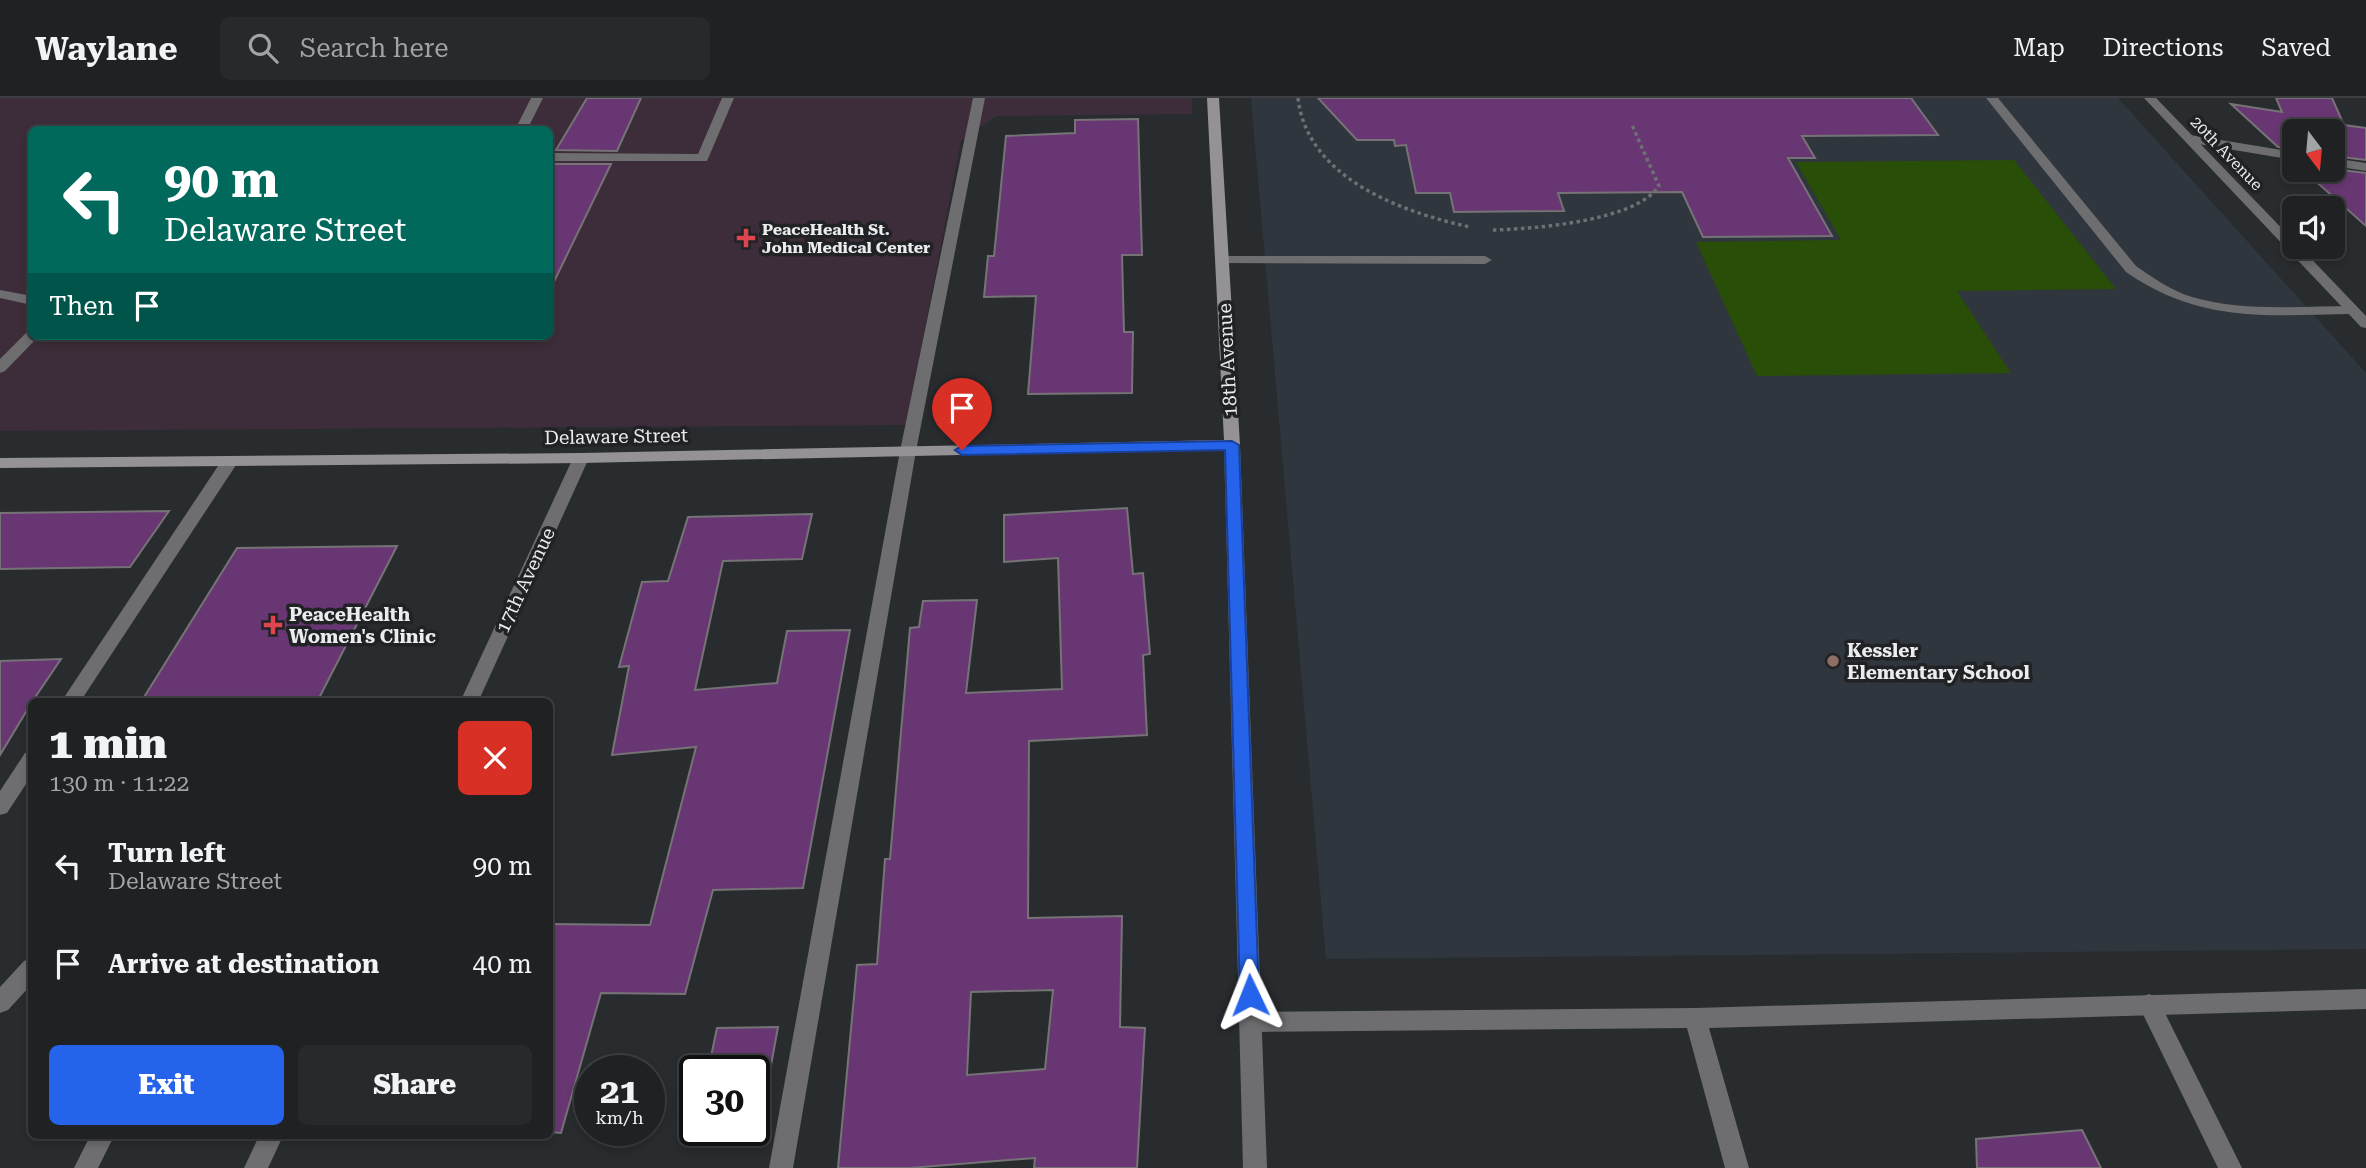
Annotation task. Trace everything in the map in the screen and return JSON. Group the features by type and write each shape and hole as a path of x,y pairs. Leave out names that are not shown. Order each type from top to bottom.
{"street":[{"path":"523,126 537,98"},
{"path":"553,157 703,158 728,98"},
{"path":"781,1168 908,451 979,98"},
{"name":"18th Avenue","path":"1213,98 1232,445 1255,1168"},
{"path":"1992,98 2131,269 2155,285 2186,299 2241,310 2353,310"},
{"name":"20th Avenue","path":"2150,98 2366,324"},
{"path":"2190,139 2282,154"},
{"path":"2345,164 2366,167"},
{"path":"1222,260 1485,260"},
{"path":"0,294 28,299"},
{"path":"2,364 28,339"},
{"name":"Delaware Street","path":"0,463 581,458 1232,445"},
{"name":"17th Avenue","path":"471,698 581,458"},
{"path":"73,698 230,461"},
{"path":"0,807 28,765"},
{"path":"0,1003 28,972"},
{"path":"1250,1022 1695,1018 2366,999"},
{"path":"2149,1004 2230,1168"},
{"path":"1695,1018 1737,1168"},
{"path":"86,1168 100,1139"},
{"path":"256,1168 270,1139"}],"path":[{"path":"1298,98 1305,129 1318,150 1332,165 1369,190 1406,207 1449,224 1474,228"},
{"path":"1487,230 1533,229 1583,222 1651,198 1659,186 1632,125"}],"shaded area":[{"name":"PeaceHealth St. John Medical Center","path":"0,98 1192,98 1192,114 996,116 961,141 906,425 0,431"},
{"name":"Kessler Elementary School","path":"1251,98 2118,98 2366,373 2366,949 1326,959"}],"green space":[{"path":"2014,160 2116,289 1957,291 2011,373 1757,376 1696,242 1841,240 1796,162"}],"building":[{"path":"587,98 641,98 617,151 556,150"},
{"path":"1318,98 1911,98 1938,135 1802,136 1815,158 1788,158 1832,236 1703,237 1682,192 1558,193 1564,211 1454,212 1450,193 1416,193 1406,145 1395,146 1394,140 1357,140"},
{"path":"2276,98 2332,98 2341,119 2282,119 2282,148 2278,147 2231,104 2282,112"},
{"path":"1138,119 1142,255 1122,255 1124,332 1133,332 1132,393 1028,394 1036,296 984,297 988,256 994,256 1006,136 1075,133 1075,120"},
{"path":"2345,125 2366,128 2366,160 2345,157"},
{"path":"553,164 611,164 553,284"},
{"path":"2345,170 2366,173 2366,226 2345,207 2345,196 2332,196 2316,182 2345,182"},
{"path":"1127,508 1133,574 1143,573 1150,654 1143,655 1147,735 1029,741 1028,918 1122,916 1120,1027 1145,1028 1137,1168 1034,1168 1035,1158 910,1168 838,1168 857,965 877,964 885,859 890,859 910,628 919,627 923,601 977,600 966,693 1062,689 1058,558 1004,562 1004,515","holes":["1053,990 1045,1069 967,1075 971,992"]},
{"path":"169,511 130,567 0,569 0,513"},
{"path":"812,514 802,559 723,561 695,690 777,683 787,631 850,630 803,888 713,890 685,994 601,993 583,1055 574,1055 574,1088 561,1133 553,1132 553,924 650,925 696,747 612,755 629,666 619,667 642,582 668,581 688,517"},
{"name":"PeaceHealth Women's Clinic","path":"397,546 319,698 143,698 237,548"},
{"path":"61,659 35,698 28,698 28,709 0,755 0,661"},
{"path":"778,1027 770,1071 770,1055 711,1055 717,1028"},
{"path":"2082,1130 2101,1168 1977,1168 1976,1139"}],"place":[{"name":"PeaceHealth St. John Medical Center","path":"746,238"},
{"name":"PeaceHealth Women's Clinic","path":"273,625"},
{"name":"Kessler Elementary School","path":"1833,661"}],"route":[{"path":"962,450 1232,445 1250,995"}]}
